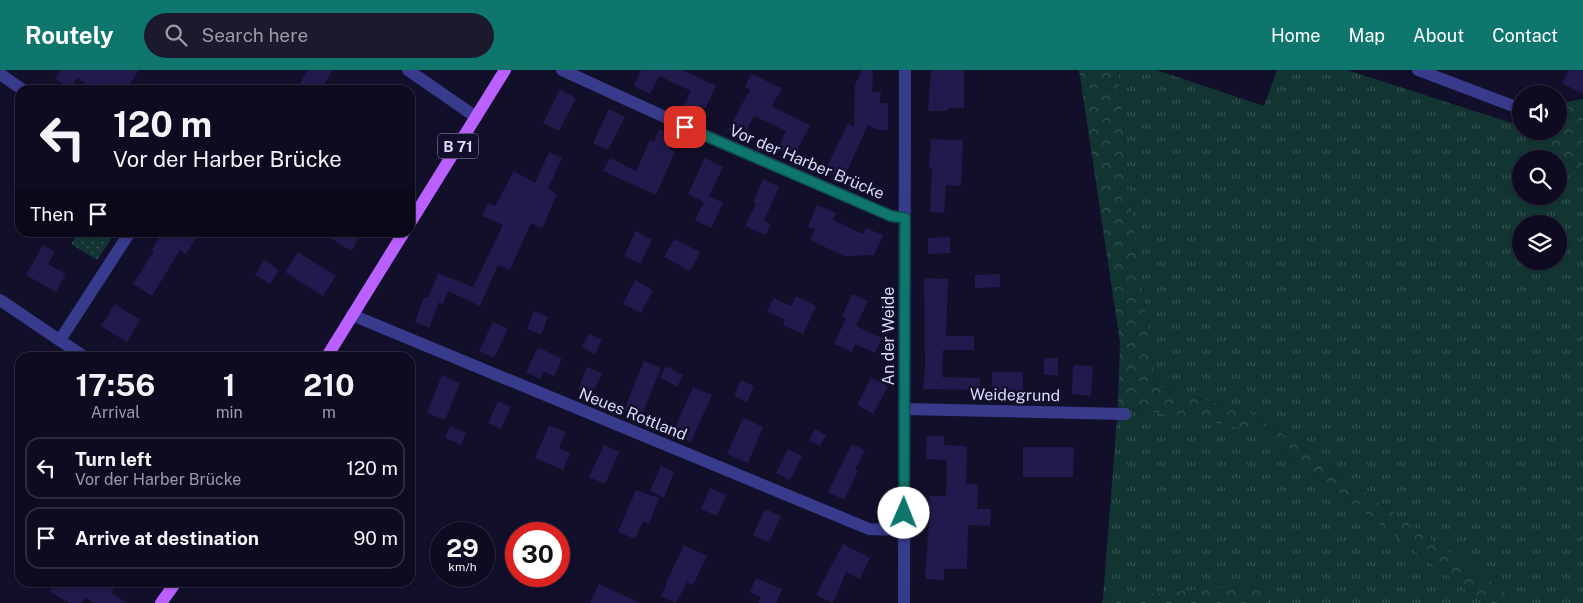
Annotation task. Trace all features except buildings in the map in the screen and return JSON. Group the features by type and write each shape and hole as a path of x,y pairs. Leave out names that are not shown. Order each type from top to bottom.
{"main road":[{"name":"B 71","path":"415,215 505,70"},
{"path":"330,352 401,237"},
{"path":"161,603 172,587"}],"street":[{"path":"408,70 476,117"},
{"name":"Vor der Harber Brücke","path":"562,70 720,142 891,216 905,218"},
{"name":"An der Weide","path":"904,603 906,70"},
{"path":"1418,70 1512,106"},
{"path":"0,74 16,85"},
{"path":"60,340 127,237"},
{"path":"0,300 77,352"},
{"name":"Neues Rottland","path":"352,315 869,529 904,530"},
{"name":"Weidegrund","path":"905,409 1125,414"}],"green space":[{"path":"1079,70 1118,70 1131,210 1156,386 1254,414 1507,593 1510,603 1484,603 1254,430 1118,406 1120,342"},
{"path":"1118,70 1156,70 1264,106 1277,70 1347,70 1512,123 1512,140 1547,140 1557,150 1512,150 1512,205 1567,205 1567,161 1583,177 1583,603 1510,603 1507,593 1254,414 1156,386 1131,210"},
{"path":"1583,99 1583,177 1567,161 1567,150 1557,150 1547,140 1567,140 1567,102"},
{"path":"76,237 112,237 97,260 71,244"},
{"path":"1118,406 1254,430 1484,603 1268,603 1265,585 1103,598"},
{"path":"1265,584 1268,603 1102,603 1103,598"}],"route":[{"path":"685,127 891,216 905,218 904,513"}]}
